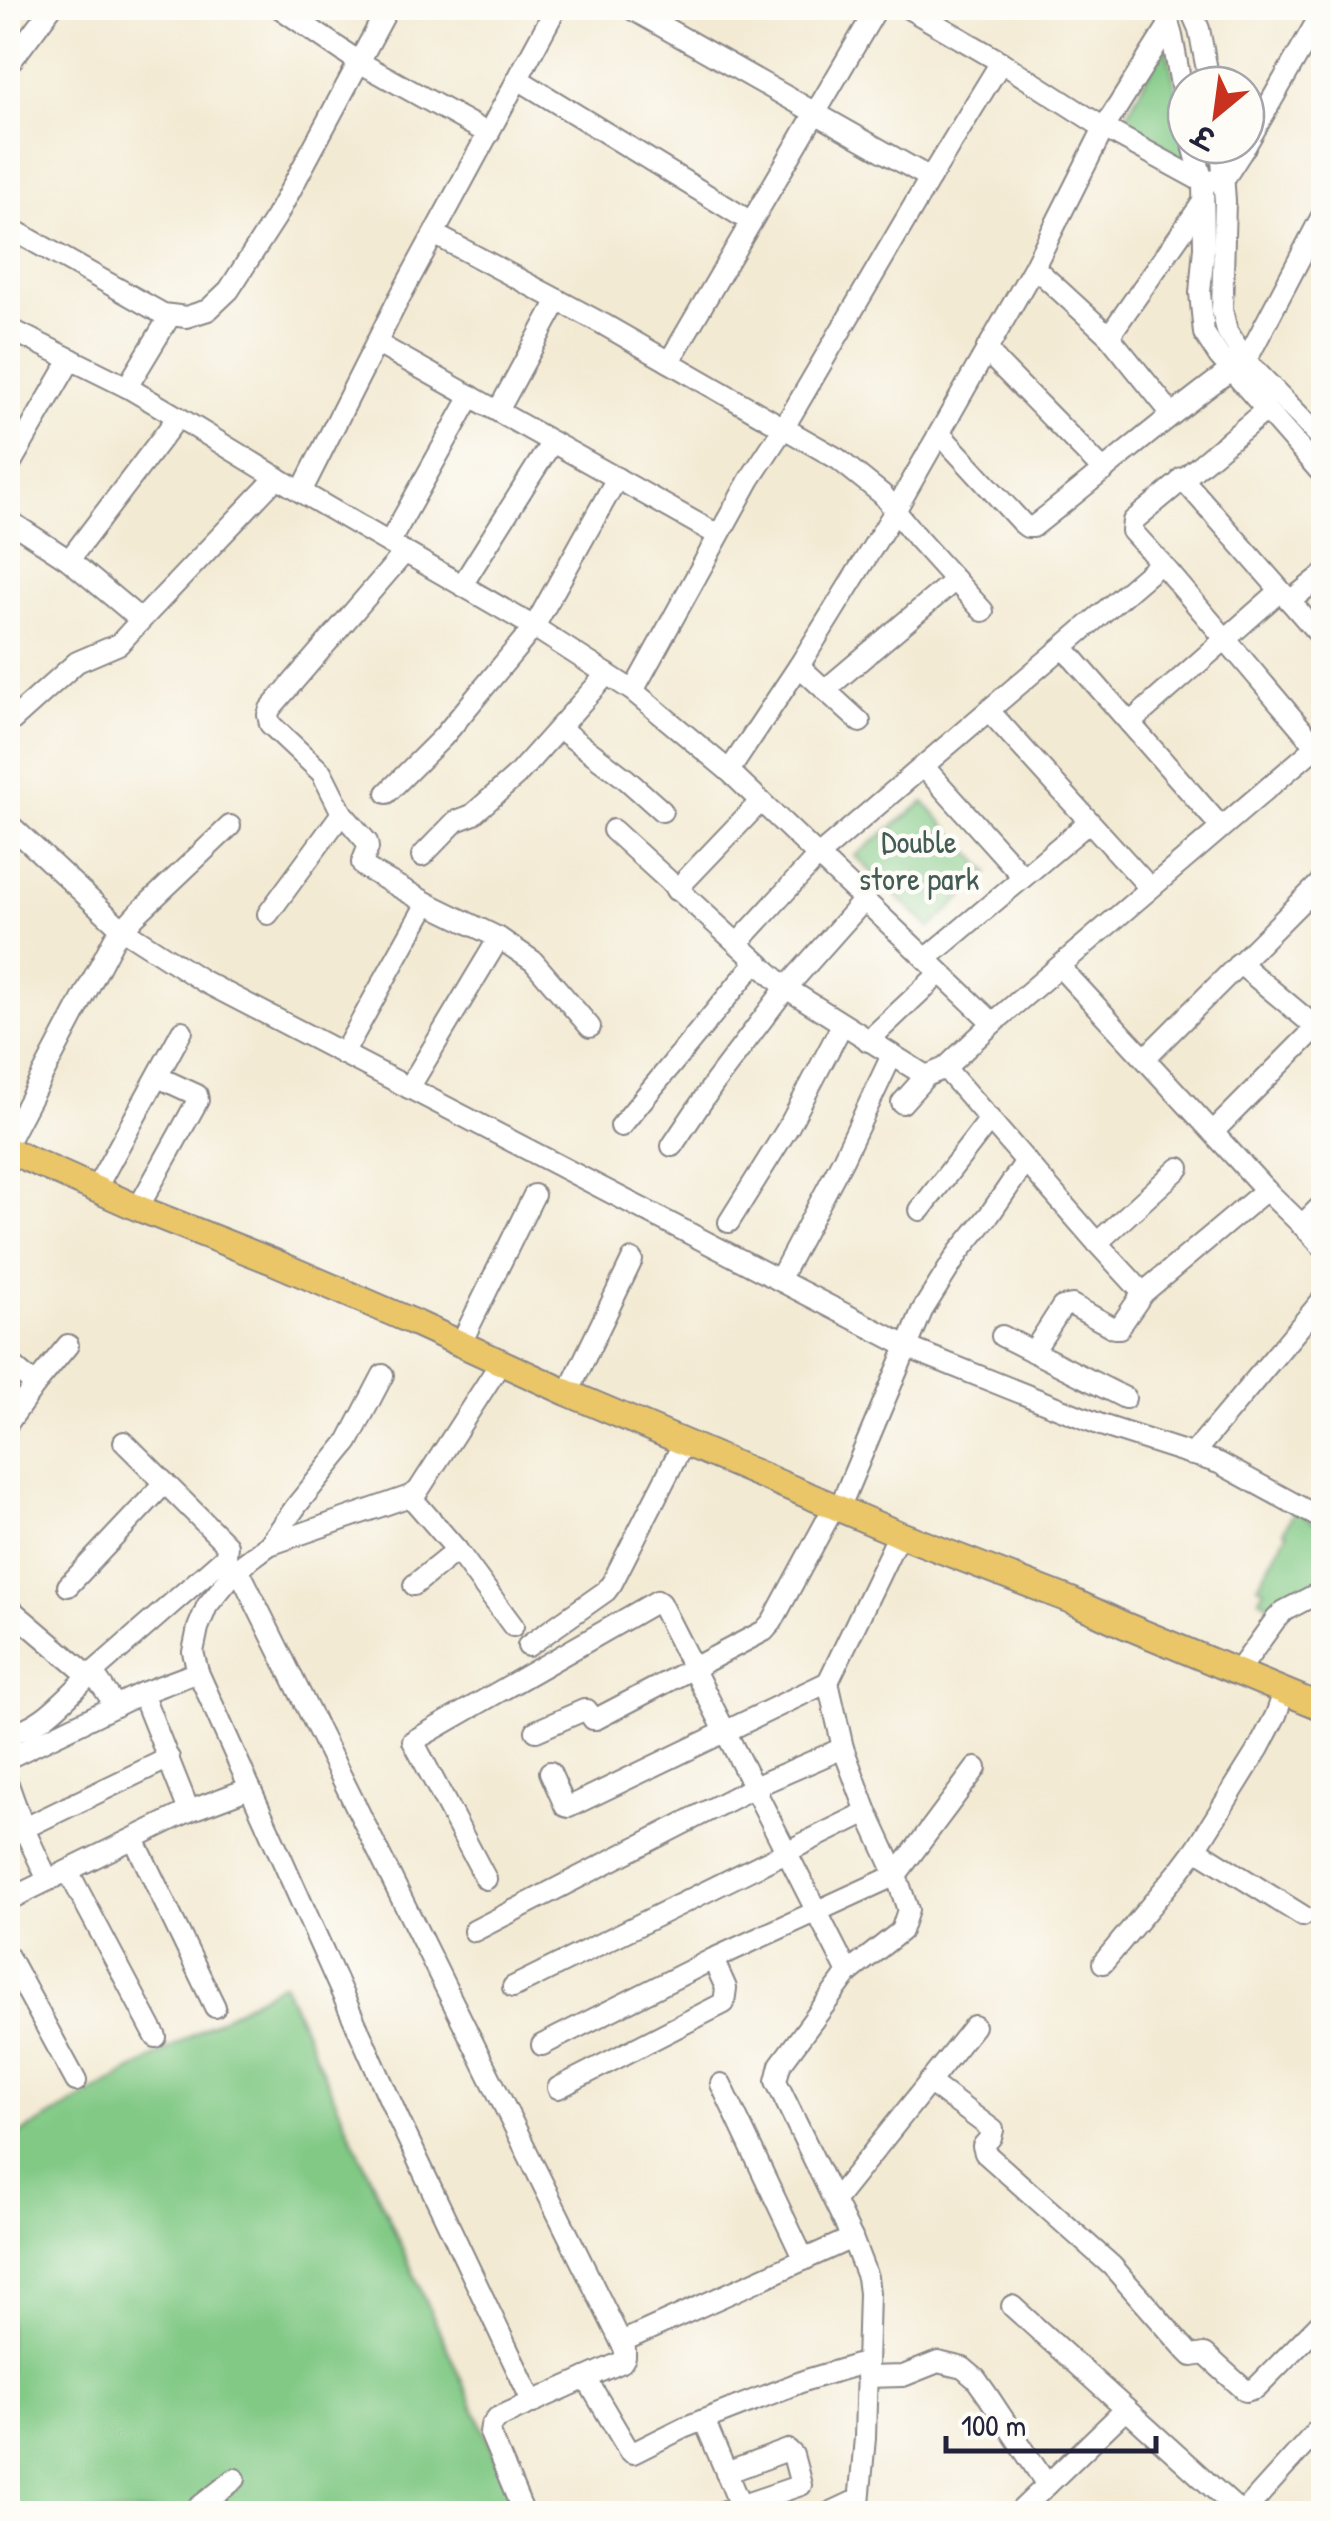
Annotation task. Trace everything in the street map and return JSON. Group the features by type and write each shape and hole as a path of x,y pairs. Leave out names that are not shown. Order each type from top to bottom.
{"main road":[{"path":"8,1150 837,1508 1070,1600 1324,1708"}],"street":[{"path":"8,66 51,8"},
{"path":"280,8 358,62 489,134"},
{"path":"8,227 170,316 186,317 208,310 229,290 276,216 388,8"},
{"path":"302,492 376,343 556,8"},
{"path":"630,8 930,178"},
{"path":"669,362 876,8"},
{"path":"908,8 1104,128 1210,187"},
{"path":"1190,8 1206,65"},
{"path":"1266,110 1324,9"},
{"path":"1166,16 1176,65"},
{"path":"729,770 799,666 940,434 1034,267 1166,16"},
{"path":"634,692 750,479 1000,62"},
{"path":"518,79 751,222"},
{"path":"1201,165 1210,187 1222,310 1238,366 1266,410 1324,476"},
{"path":"1216,165 1210,187 1200,293 1204,332 1214,350 1323,438"},
{"path":"1109,336 1229,165"},
{"path":"940,434 1022,524 1034,527 1172,413 1238,366 1324,212"},
{"path":"434,234 838,459 883,495 982,612"},
{"path":"1034,267 1109,336 1172,413"},
{"path":"498,412 558,300"},
{"path":"126,387 170,316"},
{"path":"8,328 178,416 534,627 634,692 729,770 993,1023"},
{"path":"376,343 718,535"},
{"path":"987,348 1104,472"},
{"path":"8,468 71,359"},
{"path":"471,396 397,548 268,715 270,724 322,773 342,813 367,842 364,867 427,904 498,938 533,961 590,1028"},
{"path":"902,1103 1222,826 1321,747 1132,531 1132,524 1182,478 1266,410"},
{"path":"69,560 178,416"},
{"path":"462,585 552,442"},
{"path":"8,724 77,662 118,644 277,477"},
{"path":"387,793 443,737 534,627 616,478"},
{"path":"1182,478 1324,640"},
{"path":"8,520 69,560 141,620"},
{"path":"738,943 818,856 1161,563"},
{"path":"1130,723 1226,639 1285,596 1324,574"},
{"path":"825,690 955,580"},
{"path":"1062,647 1222,826"},
{"path":"799,666 860,722"},
{"path":"422,856 456,821 472,815 516,776 607,674"},
{"path":"990,712 1150,888"},
{"path":"559,728 662,812"},
{"path":"924,767 1023,877"},
{"path":"676,890 760,802"},
{"path":"268,914 342,813"},
{"path":"8,822 203,981 912,1338 1101,1425 1219,1464 1324,1520"},
{"path":"868,1041 933,966 1023,877 1090,822"},
{"path":"8,1141 114,939 230,826"},
{"path":"613,830 786,988 892,1055 935,1072 990,1119 1142,1292"},
{"path":"1145,1058 1324,879"},
{"path":"672,1146 786,988 864,900"},
{"path":"343,1054 427,904"},
{"path":"409,1088 498,938"},
{"path":"621,1126 756,962"},
{"path":"1213,1132 1321,1027 1239,964"},
{"path":"1060,967 1324,1248"},
{"path":"729,1222 789,1126 842,1025"},
{"path":"95,1190 182,1030"},
{"path":"783,1271 892,1055"},
{"path":"138,1208 198,1100 197,1095 158,1077"},
{"path":"920,1210 990,1119"},
{"path":"536,1731 584,1710 596,1719 754,1638 772,1622 837,1508 922,1311 1026,1161"},
{"path":"1097,1243 1179,1168"},
{"path":"1033,1352 1062,1307 1072,1305 1117,1328 1121,1326 1142,1292 1266,1190"},
{"path":"461,1343 534,1195"},
{"path":"1302,1226 1324,1203"},
{"path":"568,1393 632,1260"},
{"path":"1192,1455 1324,1298"},
{"path":"1002,1336 1125,1398"},
{"path":"8,1423 68,1346"},
{"path":"8,1362 35,1385"},
{"path":"269,1545 410,1496 423,1486 500,1362"},
{"path":"384,1374 348,1442 269,1545 238,1568 206,1606 194,1652 198,1672 398,2118 533,2402"},
{"path":"8,1734 31,1726 228,1551 227,1545 124,1442"},
{"path":"528,1646 606,1591 684,1442"},
{"path":"68,1586 165,1483"},
{"path":"410,1496 513,1626"},
{"path":"827,2514 858,2506 868,2277 776,2081 780,2065 848,1973 901,1930 906,1920 908,1910 896,1875 843,1748 828,1682 899,1534"},
{"path":"414,1586 456,1550"},
{"path":"238,1568 626,2350 622,2362 497,2418 492,2426 490,2433 524,2514"},
{"path":"1237,1673 1284,1611 1324,1590"},
{"path":"486,1880 413,1744 415,1738 654,1602 660,1603 848,1973"},
{"path":"8,1607 91,1674 116,1706"},
{"path":"8,1758 142,1693 198,1672"},
{"path":"550,1772 565,1806 570,1808 828,1682"},
{"path":"1103,1963 1182,1870 1259,1748 1284,1692"},
{"path":"142,1693 189,1811"},
{"path":"474,1931 754,1787 843,1748"},
{"path":"16,1832 169,1758"},
{"path":"542,2045 896,1875 976,1768"},
{"path":"8,1784 16,1832 48,1880"},
{"path":"8,1900 189,1811 250,1788"},
{"path":"513,1988 867,1812"},
{"path":"134,1840 215,2007"},
{"path":"1196,1849 1303,1916"},
{"path":"68,1871 156,2037"},
{"path":"8,1956 76,2081"},
{"path":"558,2088 724,2003 726,1988 713,1960"},
{"path":"835,2200 974,2026"},
{"path":"929,2082 993,2130 983,2146 985,2153 1112,2266 1192,2356 1205,2354 1246,2391 1256,2388 1324,2319"},
{"path":"721,2084 804,2260"},
{"path":"621,2342 852,2238"},
{"path":"1012,2306 1242,2514 1324,2423"},
{"path":"586,2378 633,2453 806,2380 866,2370 903,2376 938,2362 963,2368 976,2379 1047,2485"},
{"path":"1023,2512 1126,2409"},
{"path":"704,2420 740,2505"},
{"path":"716,2514 800,2486 793,2455 788,2450 726,2473"},
{"path":"190,2514 235,2479"}],"green space":[{"path":"1165,42 1170,65 1166,65 1166,153 1122,124"},
{"name":"Double store park","path":"924,802 989,873 930,928 855,856"},
{"path":"1295,1510 1323,1528 1323,1579 1273,1607 1260,1599 1264,1589 1258,1586 1287,1534 1284,1530"},
{"path":"283,1983 521,2513 8,2513 8,2141"}]}
